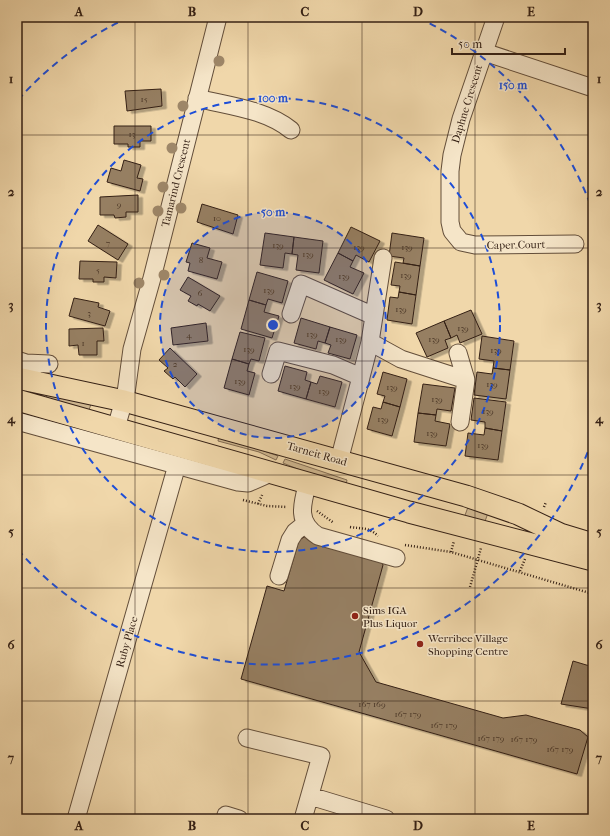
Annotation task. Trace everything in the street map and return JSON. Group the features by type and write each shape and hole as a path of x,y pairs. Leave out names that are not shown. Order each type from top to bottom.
{"main road":[{"name":"Tarneit Road","path":"24,371 118,400 419,483 506,509 560,534 593,544"},
{"path":"17,400 409,512 593,560"},
{"path":"366,499 374,471"},
{"path":"409,512 419,483"}],"street":[{"name":"Tamarind Crescent","path":"111,427 118,400 120,375 132,349 152,278 218,17"},
{"name":"Daphne Crescent","path":"458,240 452,231 450,222 452,155 461,119 496,17"},
{"path":"484,52 593,88"},
{"path":"197,98 263,114 282,123 291,130"},
{"name":"Caper Court","path":"458,240 467,244 475,245 575,244"},
{"path":"339,461 370,342 383,258"},
{"path":"291,314 301,284 374,316"},
{"path":"370,342 401,358 466,380"},
{"path":"271,374 278,351 333,365 361,378"},
{"path":"458,353 466,380 460,422"},
{"path":"24,371 49,364"},
{"path":"17,421 177,465 250,487 248,483 272,472"},
{"name":"Ruby Place","path":"76,819 177,465"},
{"path":"308,482 302,507 305,524 309,530 318,536 396,558"},
{"path":"279,576 290,540 295,532 305,524"},
{"path":"247,738 321,756 303,819"},
{"path":"310,796 386,819"}],"shaded area":[{"path":"47,394 91,404 88,413 46,400"},
{"path":"219,435 278,456 276,460 259,452 218,441"},
{"path":"285,459 347,480 346,485 305,472 283,463"},
{"path":"468,507 488,513 484,524 464,518"}],"building":[{"path":"161,89 162,106 127,111 125,91"},
{"path":"114,126 151,126 151,141 140,141 140,147 128,147 128,144 114,144"},
{"path":"124,160 141,165 137,178 143,179 140,191 107,182 111,168 121,171"},
{"path":"138,195 138,212 126,212 126,217 115,218 114,215 100,215 100,197"},
{"path":"202,204 238,215 233,234 197,222"},
{"path":"98,225 128,244 118,260 88,241"},
{"path":"351,227 380,241 369,262 356,255 353,261 338,253"},
{"path":"265,233 294,237 292,254 285,253 283,268 260,265"},
{"path":"392,233 424,238 420,266 403,263 404,258 389,256"},
{"path":"294,237 323,241 319,273 296,270 298,255 292,254"},
{"path":"192,243 210,248 207,258 222,262 217,279 188,271 190,263 186,262"},
{"path":"338,253 353,261 350,267 364,273 353,294 324,280"},
{"path":"80,261 117,262 116,278 104,277 104,282 93,282 93,279 79,279"},
{"path":"395,262 420,266 416,295 399,292 400,286 391,285"},
{"path":"257,272 288,281 282,303 268,299 266,305 249,300"},
{"path":"188,277 220,296 210,311 198,304 197,306 188,301 191,296 180,290"},
{"path":"399,292 416,295 412,324 387,320 390,297 398,298"},
{"path":"74,298 99,303 98,307 110,311 105,326 69,316"},
{"path":"249,300 266,305 264,312 279,316 272,338 241,329"},
{"path":"471,310 482,334 460,343 457,335 451,338 444,321"},
{"path":"301,318 330,327 325,343 318,341 316,349 294,343"},
{"path":"444,321 451,338 445,340 448,348 427,357 416,333"},
{"path":"206,323 208,341 173,345 171,328"},
{"path":"330,327 357,335 350,359 328,353 331,345 325,343"},
{"path":"103,328 104,341 97,341 97,355 79,355 78,345 69,346 69,329"},
{"path":"240,332 265,338 259,361 251,359 249,364 232,359"},
{"path":"482,336 514,341 510,370 493,368 494,361 479,359"},
{"path":"170,348 197,374 185,387 175,377 173,379 164,371 168,368 159,360"},
{"path":"232,359 249,364 247,371 255,373 249,395 224,388"},
{"path":"285,366 307,372 305,380 311,382 306,399 278,391"},
{"path":"493,368 510,370 506,399 474,395 477,372 492,374"},
{"path":"383,372 407,379 400,407 383,402 385,396 377,394"},
{"path":"320,376 342,382 335,407 306,399 311,382 317,384"},
{"path":"423,384 455,388 451,411 437,409 436,415 418,413"},
{"path":"474,398 506,402 502,431 485,428 485,422 471,420"},
{"path":"383,402 400,407 392,436 367,429 373,407 381,409"},
{"path":"418,413 436,415 435,421 450,424 446,446 414,442"},
{"path":"485,428 502,431 498,460 465,456 468,433 484,435"},
{"path":"306,536 379,556 383,565 359,652 376,682 503,718 526,715 580,730 588,737 577,774 241,679 267,586 284,591 299,540"},
{"path":"573,661 593,667 593,709 561,704"}],"place":[{"name":"Sims IGA Plus Liquor","path":"355,616"},
{"name":"Werribee Village Shopping Centre","path":"420,644"}]}
